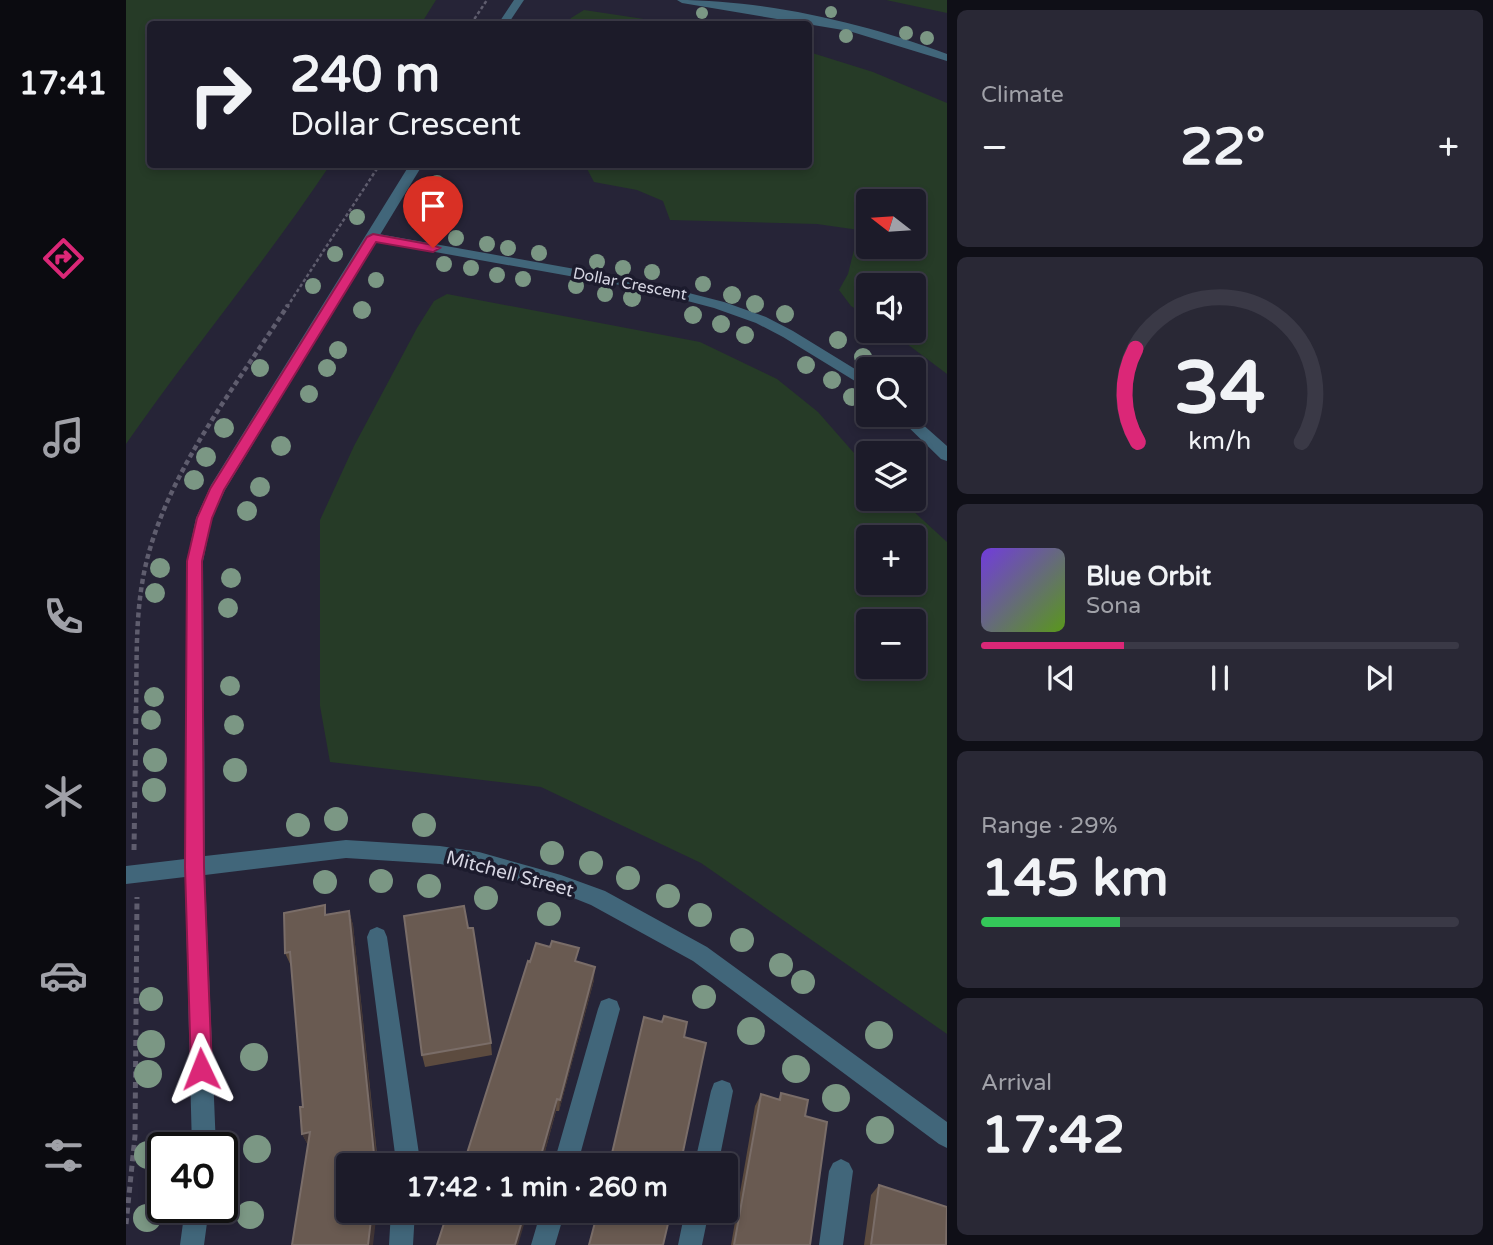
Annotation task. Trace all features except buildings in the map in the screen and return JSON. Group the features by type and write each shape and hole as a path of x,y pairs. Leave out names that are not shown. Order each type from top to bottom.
{"street":[{"path":"505,21 519,0"},
{"path":"682,0 844,25 894,38 947,58"},
{"path":"203,1132 195,867 195,561 204,518 217,489 415,168"},
{"name":"Dollar Crescent","path":"373,237 642,285 719,304 788,334 856,376"},
{"path":"916,427 947,455"},
{"name":"Mitchell Street","path":"126,875 346,849 389,850 478,861 561,884 598,898 700,954 947,1136"},
{"path":"377,937 407,1153"},
{"path":"569,1153 609,1009"},
{"path":"709,1153 722,1091"},
{"path":"831,1245 841,1171"},
{"path":"191,1245 195,1223"},
{"path":"401,1245 402,1223"},
{"path":"543,1245 549,1223"},
{"path":"690,1245 695,1223"}],"path":[{"path":"473,21 487,0"},
{"path":"126,1224 135,1136 139,922"}],"green space":[{"path":"126,0 436,0 423,21 147,21 147,168 328,168 126,444"},
{"path":"886,0 947,0 947,13"},
{"path":"584,10 657,21 569,21"},
{"path":"812,53 873,72 947,103 947,374 906,343 926,343 926,273 856,273 856,309 839,290 848,274 856,242 856,259 926,259 926,189 856,189 856,230 817,224 670,220 663,201 637,190 594,182 587,168 812,168"},
{"path":"447,294 700,342 777,379 818,412 856,455 856,511 913,511 947,542 947,1034 701,863 541,787 330,762 320,706 320,520 354,446 434,301"}],"route":[{"path":"201,1069 195,867 195,561 204,518 217,489 373,237 433,248"}]}
